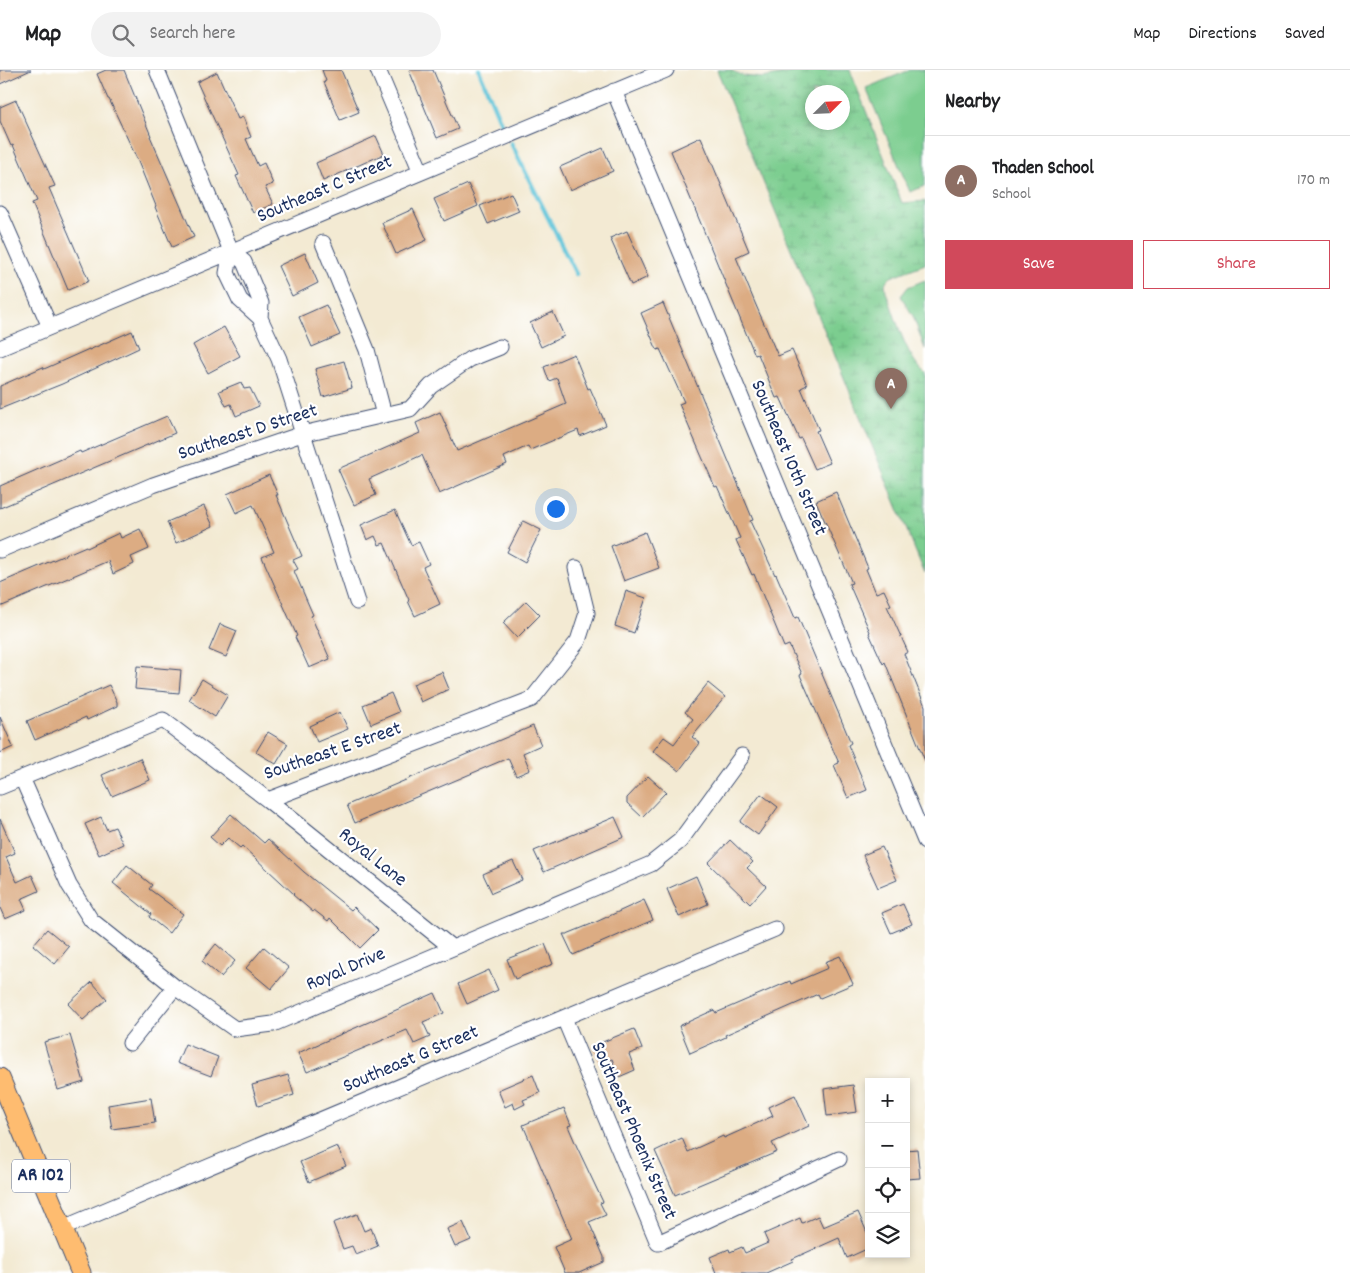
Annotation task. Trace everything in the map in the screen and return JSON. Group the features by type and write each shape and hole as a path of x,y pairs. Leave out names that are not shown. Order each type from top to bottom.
{"main road":[{"name":"AR 102","path":"0,1078 82,1273"}],"street":[{"path":"157,70 231,252 244,262 261,303 260,318 279,359 357,602"},
{"path":"378,70 422,172"},
{"name":"Southeast C Street","path":"0,348 666,70"},
{"name":"Southeast 10th Street","path":"614,91 925,841"},
{"path":"0,213 50,328"},
{"path":"323,243 367,350 384,415"},
{"name":"Southeast D Street","path":"0,550 153,486 302,434 410,409 432,386 470,359 500,347"},
{"name":"Southeast E Street","path":"0,788 163,720 268,800 532,699 578,641 587,613 576,568"},
{"name":"Royal Drive","path":"22,778 70,885 91,920 175,987 236,1029 273,1024 451,947 651,864 680,840 742,756"},
{"name":"Royal Lane","path":"268,800 451,947"},
{"name":"Southeast G Street","path":"63,1228 775,929"},
{"path":"130,1043 175,987"},
{"name":"Southeast Phoenix Street","path":"564,1018 658,1243 839,1159"}],"green space":[{"path":"717,70 730,70 744,76 763,78 804,70 850,70 902,203 925,201 925,264 891,277 885,283 886,292 897,324 912,357 925,373 925,574"},
{"path":"910,70 925,70 925,186 910,192 866,88"},
{"path":"925,280 925,349 913,316 901,296 908,287"}],"building":[{"path":"0,70 31,70 0,84"},
{"path":"106,70 124,70 150,136 194,237 172,247 137,159 97,74"},
{"path":"322,70 341,70 359,112 340,120 324,82 326,81"},
{"path":"409,70 433,70 458,129 437,138"},
{"path":"217,72 238,119 243,117 251,137 246,139 258,166 264,163 273,184 265,187 273,204 253,213 236,176 239,175 197,82"},
{"path":"16,100 55,186 49,188 89,281 68,290 32,203 37,201 13,145 11,146 0,121 0,107"},
{"path":"376,136 384,154 323,181 316,163"},
{"path":"701,137 749,251 736,257 755,303 778,356 792,350 807,385 801,388 819,430 816,431 830,463 815,469 780,397 776,398 758,354 755,355 671,151"},
{"path":"603,148 613,171 570,190 560,167"},
{"path":"468,184 478,206 444,221 434,199"},
{"path":"511,193 519,211 488,224 480,206"},
{"path":"413,209 427,240 396,254 382,223"},
{"path":"627,231 648,277 631,285 610,238"},
{"path":"305,253 318,283 292,296 278,266"},
{"path":"663,303 753,520 750,521 795,618 798,617 851,743 848,745 867,790 848,798 834,765 839,763 800,675 802,674 789,645 784,647 754,574 752,575 736,540 740,538 717,486 715,487 679,404 684,402 660,349 657,350 641,313"},
{"path":"326,305 340,335 312,347 299,317"},
{"path":"553,312 564,336 541,347 530,323"},
{"path":"224,327 240,356 208,373 193,345"},
{"path":"132,331 139,348 62,384 0,409 0,386"},
{"path":"574,354 588,389 590,388 606,425 580,436 578,430 530,450 528,446 504,457 507,464 439,494 422,455 369,479 376,495 354,505 338,469 420,433 416,423 440,412 457,451 566,404 557,378 549,381 544,367"},
{"path":"344,361 352,388 323,397 315,369"},
{"path":"241,382 244,389 250,388 259,406 236,416 231,404 226,406 219,391"},
{"path":"167,416 175,433 0,508 0,486"},
{"path":"269,475 302,556 293,560 298,569 294,571 330,659 309,668 262,557 274,552 253,505 236,513 227,494"},
{"path":"836,492 868,568 866,569 876,593 884,590 891,605 887,606 908,652 904,654 925,706 925,761 885,662 883,664 869,633 849,584 852,583 816,501"},
{"path":"204,506 213,526 176,543 167,522"},
{"path":"395,510 411,545 419,542 429,564 423,567 440,604 415,616 384,543 379,545 375,536 367,540 361,525"},
{"path":"523,521 541,530 525,562 507,552"},
{"path":"140,529 149,549 131,557 134,564 113,574 108,561 0,607 0,583 119,533 121,538"},
{"path":"645,532 659,568 624,581 611,546"},
{"path":"626,591 646,598 634,633 615,626"},
{"path":"526,601 540,615 517,638 503,623"},
{"path":"220,624 237,631 226,657 209,650"},
{"path":"137,666 181,670 179,693 135,689"},
{"path":"442,672 449,689 421,702 413,684"},
{"path":"202,679 228,695 215,717 189,700"},
{"path":"708,683 725,697 692,737 700,743 679,771 653,751 664,737 674,744 693,719 685,712"},
{"path":"109,685 117,706 87,720 86,717 35,740 27,721"},
{"path":"391,693 399,712 371,724 363,705"},
{"path":"340,712 348,729 317,742 310,726"},
{"path":"0,717 13,747 0,753"},
{"path":"533,726 541,745 523,753 530,770 516,776 508,758 355,823 347,805"},
{"path":"268,732 288,744 276,764 256,752"},
{"path":"140,758 150,780 112,796 102,775"},
{"path":"648,776 666,792 642,817 627,803 627,798"},
{"path":"761,794 778,807 758,835 740,822"},
{"path":"231,814 264,843 268,839 304,872 351,910 354,907 378,930 360,948 330,918 328,921 314,910 313,912 293,895 242,846 240,848 228,838 220,846 210,837"},
{"path":"101,817 107,830 115,827 123,844 99,855 85,824"},
{"path":"615,817 624,837 544,872 534,851"},
{"path":"0,819 15,853 6,857 17,882 32,875 39,891 21,899 26,910 5,919 0,908"},
{"path":"730,840 753,862 747,868 766,886 750,904 708,863"},
{"path":"882,847 897,880 878,888 863,855"},
{"path":"513,861 522,880 492,893 483,874"},
{"path":"127,865 152,885 149,889 183,914 169,933 149,917 151,914 113,883"},
{"path":"696,876 708,904 679,917 667,889"},
{"path":"644,900 653,920 573,955 563,934 594,923"},
{"path":"903,904 912,924 891,933 882,913"},
{"path":"47,929 69,947 55,964 33,945"},
{"path":"216,944 235,961 221,977 202,961"},
{"path":"545,944 553,964 515,979 507,959"},
{"path":"264,947 289,968 271,989 246,968"},
{"path":"840,956 853,984 820,998 818,994 725,1035 726,1037 690,1053 679,1026 714,1010 716,1013 790,981 791,984 828,968 825,962"},
{"path":"489,970 498,990 467,1004 458,984"},
{"path":"92,982 107,999 83,1020 68,1004"},
{"path":"435,993 444,1013 423,1022 430,1037 414,1044 407,1030 307,1072 298,1053"},
{"path":"634,1029 642,1049 629,1054 635,1070 619,1077 612,1059 600,1064 593,1046"},
{"path":"70,1035 84,1082 58,1090 44,1042"},
{"path":"185,1044 218,1057 211,1076 177,1063"},
{"path":"288,1075 294,1095 258,1106 252,1085"},
{"path":"533,1075 540,1093 523,1100 525,1104 515,1109 513,1103 505,1107 498,1090"},
{"path":"853,1085 857,1112 827,1116 824,1089"},
{"path":"795,1095 809,1126 772,1143 777,1152 675,1195 655,1151 682,1138 688,1152 723,1136 724,1138 773,1116 769,1107"},
{"path":"151,1098 155,1123 112,1129 108,1105"},
{"path":"564,1108 571,1125 568,1126 603,1202 600,1203 606,1215 589,1222 604,1257 604,1262 579,1273 565,1273 554,1247 572,1239 523,1125"},
{"path":"337,1146 346,1166 309,1182 300,1162"},
{"path":"917,1149 920,1178 910,1179 910,1150"},
{"path":"858,1212 865,1228 865,1250 847,1258 839,1238 766,1273 716,1273 710,1257 729,1249 730,1252 742,1247 745,1253 768,1243 764,1234 800,1218 802,1223 818,1216 823,1227"},
{"path":"357,1214 364,1231 371,1228 378,1246 356,1255 352,1246 343,1249 333,1223"},
{"path":"463,1222 471,1240 455,1247 447,1229"}],"waterway":[{"path":"479,70 503,128"},
{"path":"511,143 576,274"}],"place":[{"name":"Thaden School","path":"891,409"}]}
